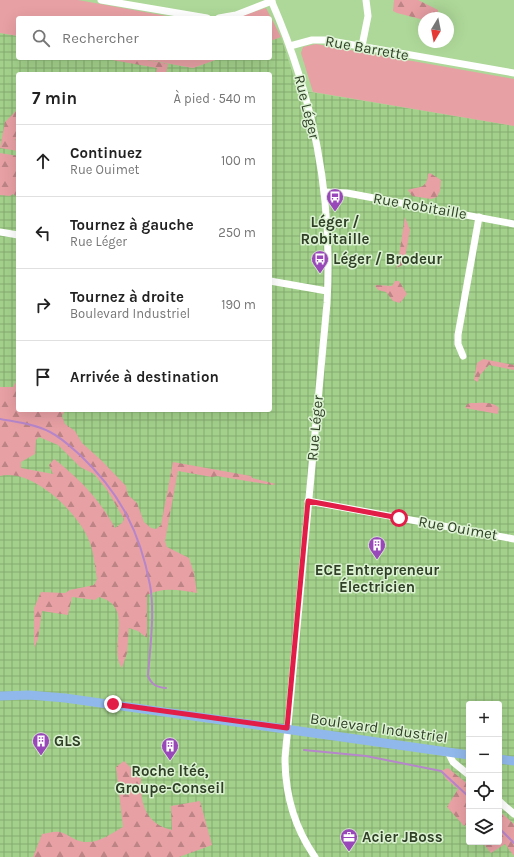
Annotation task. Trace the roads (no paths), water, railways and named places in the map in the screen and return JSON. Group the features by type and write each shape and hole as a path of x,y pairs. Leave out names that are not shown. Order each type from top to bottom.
{"main road":[{"name":"Boulevard Industriel","path":"0,696 29,695 59,697 287,728 466,755"},
{"path":"502,759 514,761"}],"street":[{"path":"101,0 195,16"},
{"path":"230,16 272,0"},
{"name":"Rue Léger","path":"272,0 290,46 307,102 325,192 328,258 327,291 287,728 285,768 288,798 299,830 315,857"},
{"path":"362,46 368,16 366,0"},
{"name":"Rue Barrette","path":"290,46 317,39 514,73"},
{"name":"Rue Robitaille","path":"325,192 347,193 514,224"},
{"path":"463,356 458,344 458,335 479,218"},
{"path":"0,232 16,235"},
{"path":"272,280 327,291"},
{"name":"Rue Ouimet","path":"308,501 514,539"},
{"path":"448,752 453,762 467,773"},
{"path":"502,804 514,814"}],"waterway":[{"path":"0,419 38,427 58,437 95,470 117,499 134,531 146,566 150,585 152,618 148,676 151,682 155,685 166,688"},
{"path":"304,750 366,756 441,771 466,794"},
{"path":"502,831 514,843"}],"place":[{"name":"Léger / Robitaille","path":"335,212"},
{"name":"Léger / Brodeur","path":"320,274"},
{"name":"ECE Entrepreneur Électricien","path":"377,560"},
{"name":"GLS","path":"41,756"},
{"name":"Roche ltée, Groupe-Conseil","path":"170,761"},
{"name":"Acier JBoss","path":"349,852"}]}
